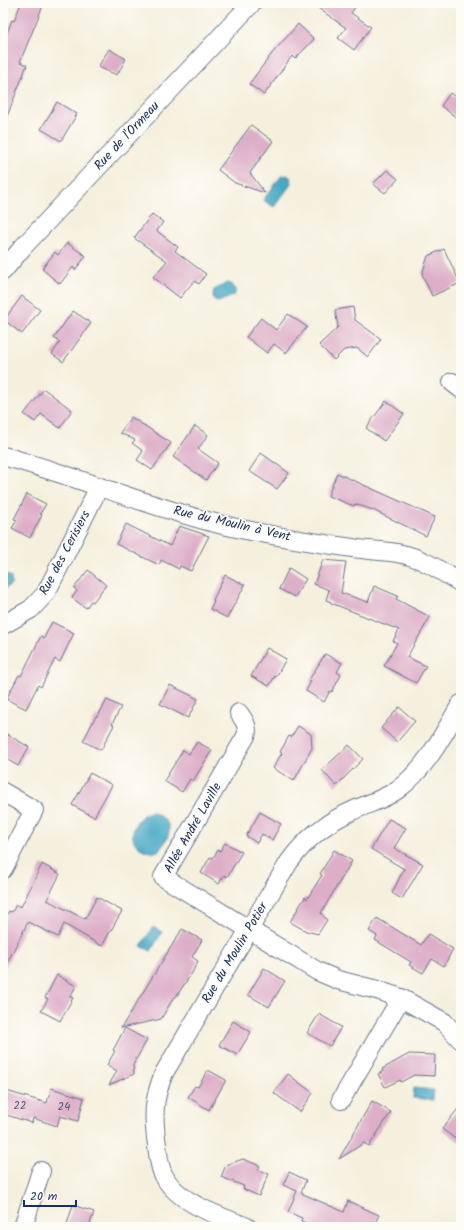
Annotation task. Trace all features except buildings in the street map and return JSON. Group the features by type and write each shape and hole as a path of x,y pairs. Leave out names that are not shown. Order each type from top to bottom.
{"street":[{"name":"Rue de l'Ormeau","path":"3,271 33,236 252,3"},
{"name":"Rue du Moulin à Vent","path":"3,456 32,464 177,512 252,531 354,548 402,554 428,564 461,583"},
{"name":"Rue des Cerisiers","path":"3,625 31,609 46,593 99,487"},
{"name":"Rue du Moulin Potier","path":"247,1227 188,1200 169,1184 163,1174 159,1162 155,1116 157,1089 164,1072 289,862 298,850 328,823 386,796 408,782 435,748 461,704"},
{"name":"Allée André Laville","path":"239,713 248,731 246,736 163,877 249,930"},
{"path":"3,792 34,810 3,869"},
{"path":"249,930 328,976 389,993 401,998 444,1022 461,1040"},
{"path":"341,1100 401,998"},
{"path":"23,1227 41,1171"}],"water":[{"path":"282,175 289,176 292,183 274,207 263,200"},
{"path":"227,283 232,284 236,292 233,296 218,302 215,301 213,296 214,290"},
{"path":"6,574 11,577 12,584 3,590 3,576"},
{"path":"153,812 166,821 169,833 164,844 158,851 151,852 144,850 136,844 133,834 134,827 140,818 144,814"},
{"path":"153,927 162,932 151,951 141,946"},
{"path":"414,1088 434,1090 433,1100 413,1098"}]}
